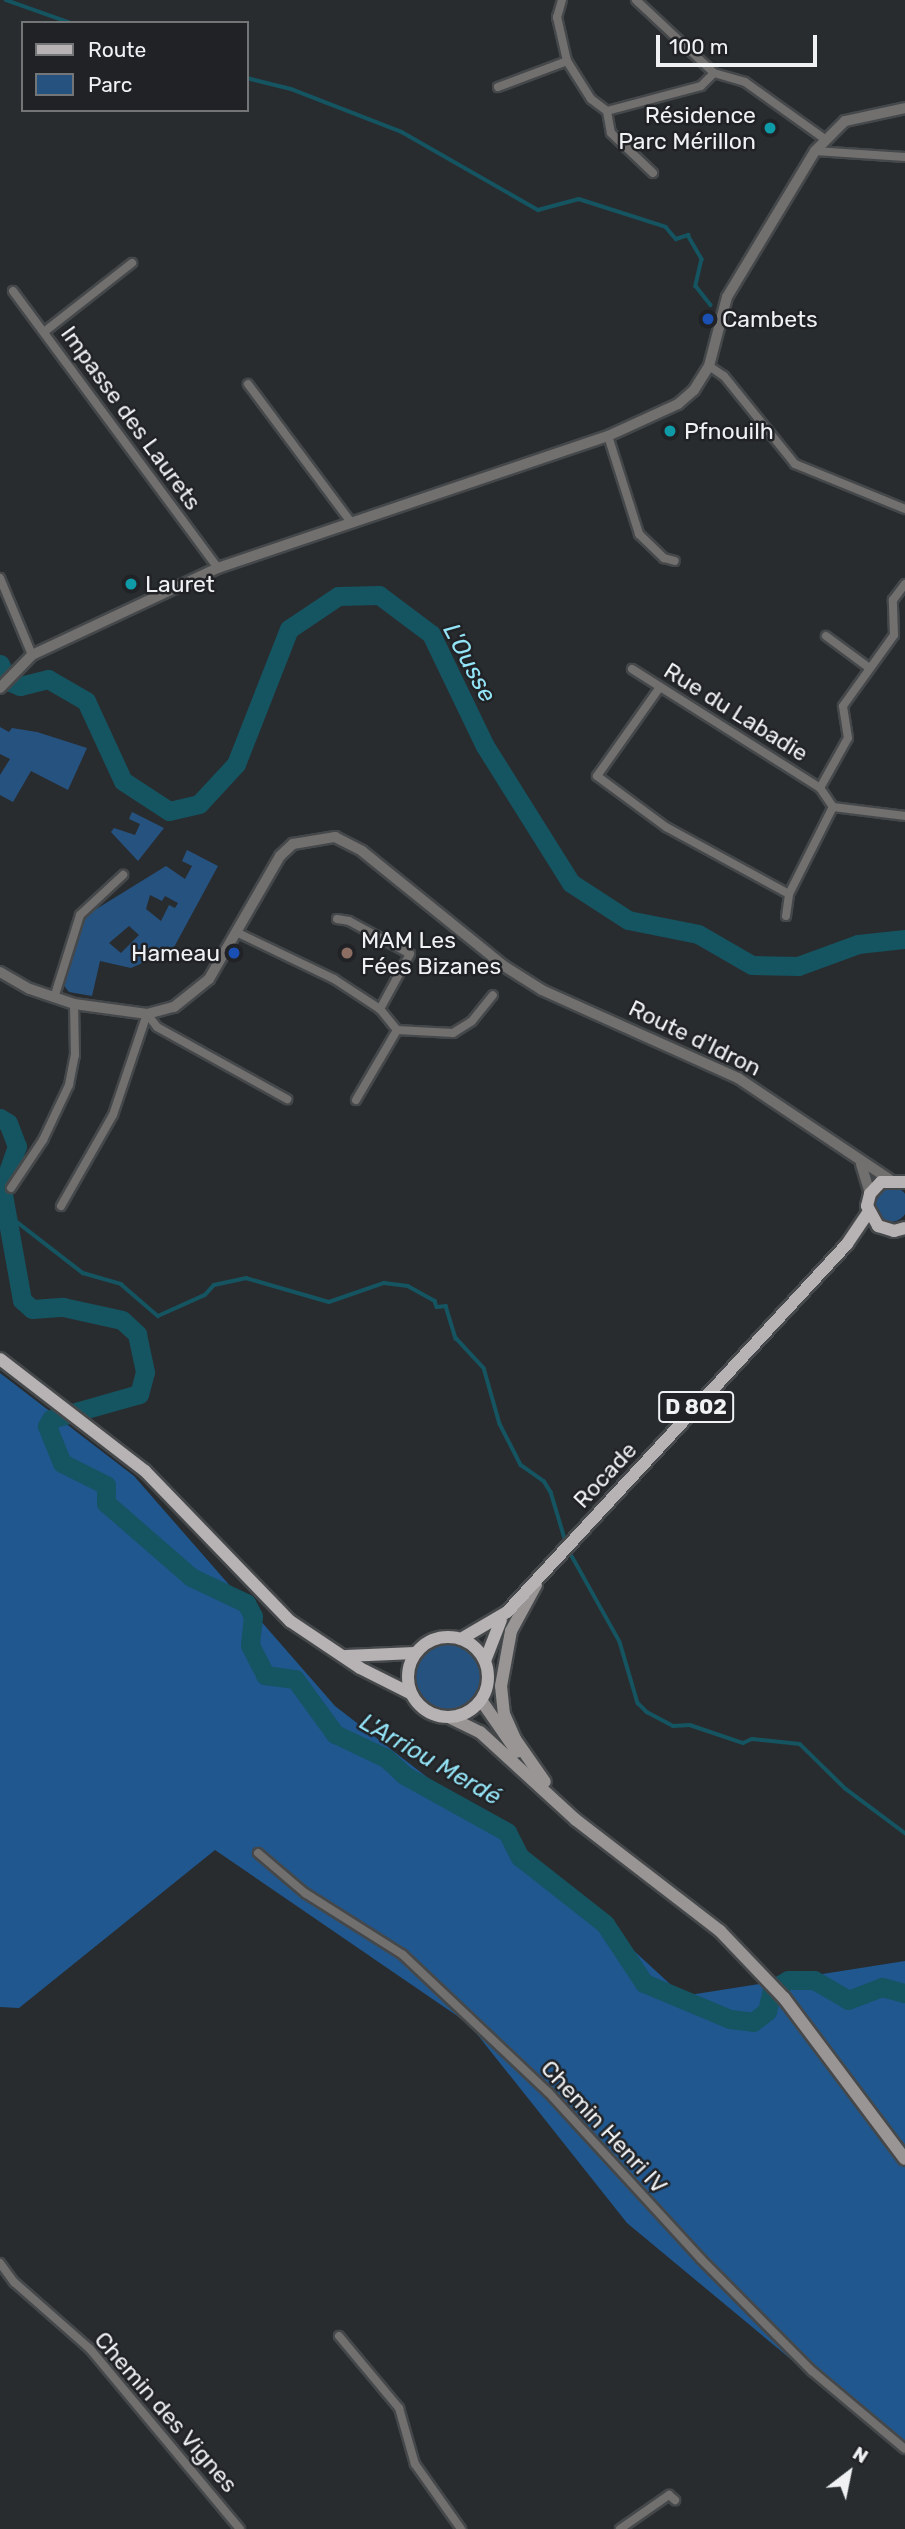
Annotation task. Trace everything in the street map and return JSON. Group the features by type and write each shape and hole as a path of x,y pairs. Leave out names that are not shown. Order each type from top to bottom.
{"main road":[{"path":"904,1228 878,1226 869,1213 870,1194 889,1179 905,1182"},
{"name":"D 802","path":"847,1244 869,1213"},
{"name":"D 802","path":"847,1244 878,1226"},
{"name":"Rocade","path":"507,1612 847,1244"},
{"path":"0,1359 87,1422 145,1471 290,1622 342,1656 410,1693 427,1712 451,1718 480,1732 550,1798 720,1931 768,1978 905,2159"},
{"path":"545,1782 515,1738 504,1714 501,1686 511,1631 546,1570"},
{"name":"D 802","path":"461,1639 507,1612"},
{"name":"D 802","path":"485,1661 488,1644 507,1612"},
{"path":"342,1656 415,1653 441,1637 461,1639 485,1661 487,1687 481,1700 451,1718"},
{"path":"410,1693 407,1679 415,1653"},
{"path":"481,1700 502,1734 545,1782 603,1839"}],"street":[{"path":"562,0 557,17 567,61 591,99 607,111 611,133 653,173"},
{"path":"636,0 714,74 746,82 825,139"},
{"path":"498,87 567,61"},
{"path":"607,111 701,86 714,74"},
{"path":"0,688 32,655 218,568 608,436 678,404 694,390 709,366 727,298 815,151 845,121 905,108"},
{"path":"815,151 905,157"},
{"path":"44,332 132,263"},
{"name":"Impasse des Laurets","path":"13,290 218,568"},
{"path":"709,366 724,376 795,464 905,509"},
{"path":"248,384 351,522"},
{"path":"608,436 639,534 664,558 675,561"},
{"path":"0,579 32,655"},
{"path":"905,584 893,600 894,635 868,667 843,706 848,738 820,788 833,807 905,817"},
{"path":"826,636 868,667"},
{"name":"Rue du Labadie","path":"632,669 820,788"},
{"path":"660,687 597,776 666,827 789,894"},
{"path":"786,916 789,894 833,807"},
{"name":"Route d'Idron","path":"147,1014 174,1007 197,992 280,856 293,844 335,837 362,851 504,966 542,990 738,1078 889,1179"},
{"path":"54,998 80,915 123,875"},
{"path":"337,919 349,921 410,954 380,1009"},
{"path":"236,932 334,979 380,1009 397,1030 453,1033 472,1021 493,995"},
{"path":"0,972 54,998 74,1004 147,1014 157,1027 287,1099"},
{"path":"11,1188 43,1140 69,1085 75,1055 74,1004"},
{"path":"61,1206 113,1115 147,1014"},
{"path":"356,1100 397,1030"},
{"path":"859,1161 870,1194"},
{"name":"Chemin Henri IV","path":"258,1853 305,1893 403,1955 548,2092 701,2259 811,2371 905,2449"},
{"name":"Chemin des Vignes","path":"0,2263 14,2282 90,2349 240,2529"},
{"path":"339,2336 399,2408 415,2464 461,2529"},
{"path":"620,2529 669,2494 675,2500"}],"green space":[{"path":"0,727 9,732 12,728 37,732 87,748 68,790 31,771 13,802 0,795 0,775 10,759 0,754"},
{"path":"132,812 164,828 138,861 111,832 114,828 135,835 140,824 129,819"},
{"path":"187,850 218,866 173,949 131,968 100,961 92,996 69,992 62,983 85,916 166,866 185,879 192,866 182,861","holes":["150,895 162,901 165,896 178,903 175,908 169,905 161,921 146,909","129,926 139,935 121,953 109,943"]},
{"path":"890,1186 903,1191 906,1196 906,1212 903,1217 890,1222 877,1217 872,1204 877,1191"},
{"path":"447,1642 460,1645 471,1652 478,1663 481,1676 478,1689 471,1700 460,1707 447,1710 434,1707 423,1700 416,1689 413,1676 416,1663 423,1652 434,1645"}],"shaded area":[{"path":"0,1373 134,1476 335,1706 542,1866 683,1996 905,1961 905,2454 627,2223 469,2024 215,1850 19,2008 0,2007"}],"waterway":[{"path":"6,0 65,21"},
{"path":"248,78 291,89 402,132 538,210 579,199 666,227 676,239 688,235 702,259 696,286 711,305"},
{"name":"L'Ousse","path":"0,664 8,681 20,686 48,679 86,701 123,781 169,811 199,804 236,764 289,629 338,596 379,595 431,634 485,746 571,883 628,920 698,934 752,965 798,966 858,944 905,939"},
{"name":"L'Arriou Merdé","path":"0,1118 8,1123 17,1146 2,1189 22,1300 32,1309 63,1307 122,1320 137,1334 145,1372 139,1394 51,1419 47,1426 62,1463 106,1485 106,1503 191,1577 246,1603 253,1616 250,1645 265,1675 295,1679 335,1734 386,1758 404,1775 507,1832 520,1857 605,1924 644,1983 730,2019 753,2022 767,2011 772,1989 788,1980 814,1980 848,2000 882,1987 905,1993"},
{"path":"8,1215 83,1273 121,1284 158,1316 205,1295 214,1285 246,1278 329,1302 384,1283 408,1286 435,1301 437,1307 446,1306 456,1338 484,1368 500,1424 521,1465 544,1481 551,1492 566,1542"},
{"path":"572,1556 620,1642 638,1703 647,1712 673,1726 690,1725 743,1743 752,1739 800,1744 846,1789 905,1833"}],"place":[{"name":"Résidence Parc Mérillon","path":"770,128"},
{"name":"Cambets","path":"708,319"},
{"name":"Pfnouilh","path":"670,431"},
{"name":"Lauret","path":"131,584"},
{"name":"Hameau","path":"234,953"},
{"name":"MAM Les Fées Bizanes","path":"347,953"}]}
